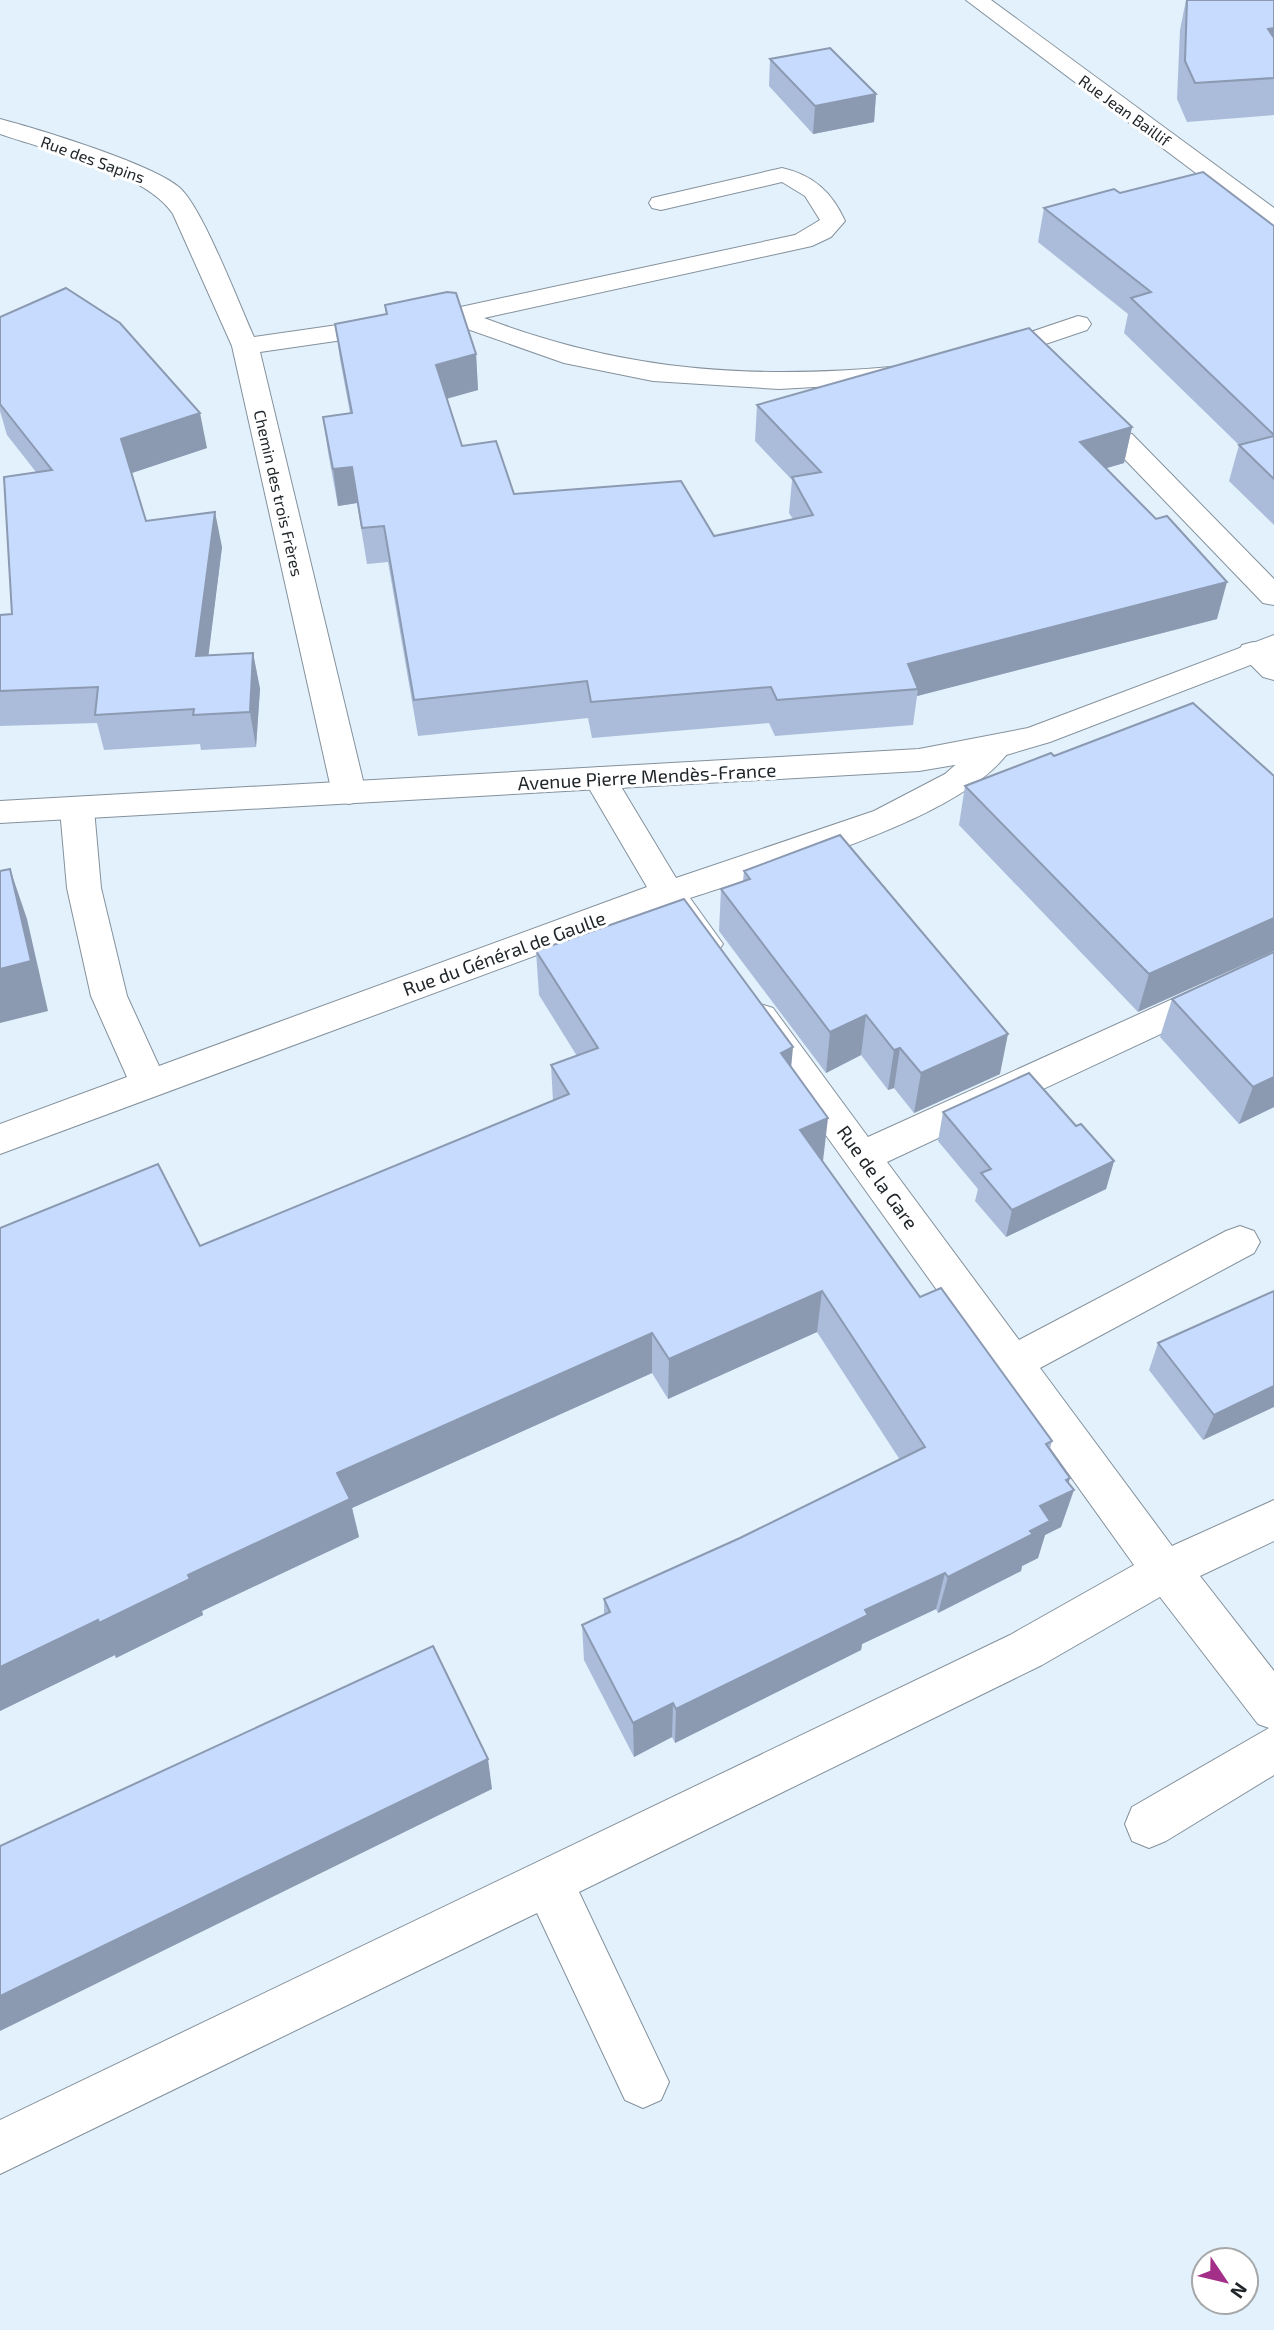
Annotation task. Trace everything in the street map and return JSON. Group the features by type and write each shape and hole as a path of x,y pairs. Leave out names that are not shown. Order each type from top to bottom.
{"street":[{"name":"Rue Jean Baillif","path":"976,0 1274,220"},
{"name":"Rue des Sapins","path":"0,125 145,176 172,194 179,204"},
{"path":"245,346 456,316 803,241 822,232 833,221 828,208 800,180 782,175 661,203"},
{"name":"Chemin des trois Frères","path":"179,204 245,346 349,793"},
{"path":"456,316 573,357 643,372 720,379 872,378 922,372"},
{"path":"961,363 1078,324"},
{"path":"1122,440 1274,596"},
{"name":"Avenue Pierre Mendès-France","path":"0,812 919,760 996,747 1039,735 1267,655"},
{"name":"Rue du Général de Gaulle","path":"0,1139 668,893 886,819 957,782 996,747"},
{"name":"Rue de la Gare","path":"600,778 668,893 1014,1362 1164,1571 1197,1604 1274,1708"},
{"path":"78,809 84,888 109,996 148,1083"},
{"path":"863,1156 1274,966"},
{"path":"1014,1362 1240,1242"},
{"path":"0,2148 1026,1650 1164,1571 1274,1520"},
{"path":"1149,1824 1274,1749"},
{"path":"548,1881 643,2082"}],"building":[{"path":"1187,0 1274,0 1274,28 1268,29 1274,38 1274,78 1195,83 1185,61"},
{"path":"830,48 876,94 815,106 770,59"},
{"path":"1203,172 1274,226 1274,435 1131,298 1151,292 1044,208 1114,189 1120,193"},
{"path":"66,288 120,323 200,413 121,439 146,521 215,512 196,656 253,653 250,712 193,715 194,709 95,715 98,687 0,691 0,615 12,614 4,477 52,470 0,404 0,317"},
{"path":"447,292 456,293 476,354 436,365 462,446 496,441 514,494 681,481 714,536 813,515 792,477 821,472 757,405 1029,328 1132,427 1080,442 1156,519 1167,516 1227,582 908,664 918,689 777,700 771,687 591,702 587,681 414,700 384,526 362,528 352,467 333,469 323,417 352,413 335,324 387,314 385,305"},
{"path":"1274,436 1274,479 1239,445"},
{"path":"1193,703 1274,776 1274,918 1149,974 965,786 1051,753 1054,756"},
{"path":"840,835 1008,1034 921,1073 900,1048 894,1050 866,1015 830,1032 721,889 750,879 744,871"},
{"path":"10,869 31,961 0,969 0,871"},
{"path":"684,899 793,1047 781,1053 828,1118 800,1130 920,1297 941,1288 1052,1441 1046,1444 1070,1478 1066,1480 1074,1490 1040,1506 1050,1521 1030,1531 1033,1534 948,1577 945,1573 865,1610 868,1615 676,1709 673,1703 633,1723 582,1625 610,1612 604,1599 740,1538 925,1447 822,1291 669,1359 652,1333 337,1473 350,1499 188,1575 190,1579 99,1623 98,1620 0,1667 0,1228 158,1164 200,1246 569,1094 551,1065 598,1048 536,951"},
{"path":"1274,952 1274,1077 1253,1087 1172,999"},
{"path":"1029,1073 1076,1126 1081,1124 1114,1161 1012,1210 981,1173 991,1169 943,1112"},
{"path":"1274,1291 1274,1386 1214,1415 1158,1343"},
{"path":"433,1646 488,1759 0,1996 0,1846"}]}
